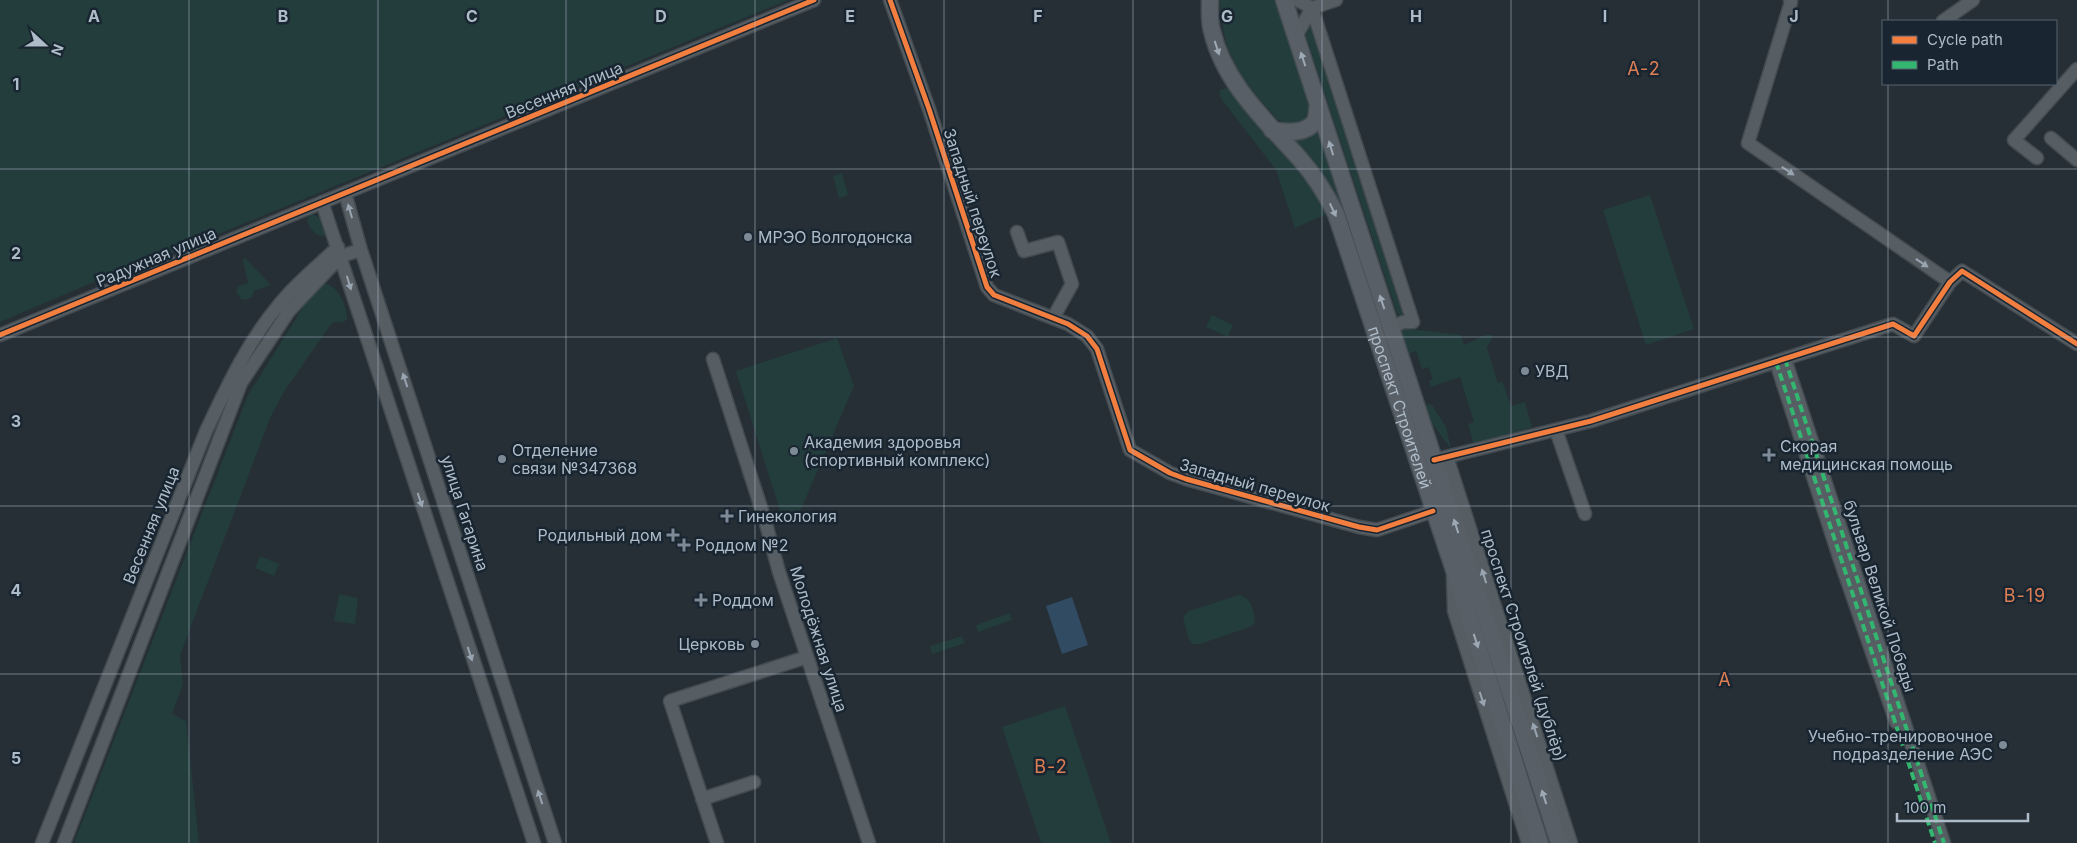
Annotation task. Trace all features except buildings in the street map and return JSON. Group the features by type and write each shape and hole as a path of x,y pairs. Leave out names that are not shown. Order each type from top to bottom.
{"main road":[{"name":"проспект Строителей","path":"1210,0 1211,29 1219,54 1233,80 1272,130 1301,160 1322,188 1336,214 1453,568 1540,843"},
{"name":"проспект Строителей","path":"1284,0 1350,208 1391,328 1440,459 1559,843"},
{"path":"1272,130 1290,132 1305,130 1315,121 1318,105"}],"street":[{"name":"Весенняя улица","path":"322,202 814,0"},
{"name":"Западный переулок","path":"890,0 929,109 987,286 994,295 1068,324 1087,336 1097,349 1130,450 1170,474 1359,527 1382,528 1433,511"},
{"path":"1297,0 1312,8 1413,322 1403,322 1391,328"},
{"path":"1296,36 1312,8 1336,0"},
{"path":"1790,0 1791,2 1748,143 1950,282"},
{"path":"1944,20 1970,1"},
{"path":"2037,158 2014,140 2077,70"},
{"path":"2051,138 2077,160"},
{"name":"улица Гагарина","path":"345,193 361,250 555,843"},
{"path":"322,202 534,843"},
{"name":"Радужная улица","path":"0,336 322,202"},
{"path":"338,247 355,230"},
{"path":"1018,232 1024,251 1058,242 1072,284 1053,318"},
{"name":"Весенняя улица","path":"42,843 206,431 232,376 264,323 280,304 338,247"},
{"name":"Весенняя улица","path":"64,843 241,383 289,311 338,247"},
{"path":"338,247 361,250"},
{"path":"1440,459 1556,430 1644,405 1893,324 1914,336 1950,282 1962,271 2077,344"},
{"name":"Молодёжная улица","path":"713,359 807,657 869,843"},
{"name":"бульвар Великой Победы","path":"1781,360 1935,843"},
{"name":"бульвар Великой Победы","path":"1781,360 1944,843"},
{"path":"1556,430 1585,514"},
{"name":"проспект Строителей (дублёр)","path":"1440,459 1571,843"},
{"path":"1453,568 1454,611 1528,843"},
{"path":"717,843 670,701 807,657"},
{"path":"702,799 754,782"}],"green space":[{"path":"0,0 788,0 182,249 115,273 0,322"},
{"path":"1220,0 1275,0 1311,106 1302,121 1289,124 1277,119 1244,79 1236,66 1225,37"},
{"path":"1311,21 1408,313 1403,317 1397,313 1305,33"},
{"path":"1229,87 1297,164 1329,213 1295,228 1276,170 1220,97 1220,90"},
{"path":"1319,126 1345,205 1341,207 1331,186 1292,139 1306,138"},
{"path":"842,173 848,195 839,198 833,176"},
{"path":"1650,195 1694,329 1646,345 1603,210"},
{"path":"312,214 323,219 328,235 318,235 310,228 307,221 308,217"},
{"path":"245,258 271,285 254,291 252,297 246,300 241,299 236,292 238,286 248,283 243,260"},
{"path":"325,283 334,288 338,293 346,308 347,319 344,322 333,322 329,327 285,390 271,416 180,655 183,684 172,714 186,721 199,843 74,843 248,395 305,304"},
{"path":"1212,315 1233,325 1228,337 1206,327"},
{"path":"1403,328 1461,335 1464,345 1485,335 1493,335 1487,348 1498,383 1502,381 1511,406 1525,402 1532,427 1474,445 1468,424 1474,422 1460,377 1431,387 1429,381 1433,379 1428,367 1422,369 1416,351 1408,354 1401,332"},
{"name":"Академия здоровья (спортивный комплекс)","path":"837,338 854,386 798,516 783,520 736,371"},
{"path":"1426,405 1432,405 1446,427 1451,449 1431,422"},
{"path":"260,556 279,564 274,576 255,568"},
{"path":"339,594 358,598 355,624 334,621"},
{"path":"1239,595 1247,599 1252,605 1255,623 1250,627 1200,644 1192,644 1188,637 1183,617 1189,611"},
{"path":"1010,613 1012,620 978,632 976,625"},
{"path":"962,636 965,643 932,654 930,646"},
{"path":"1065,706 1111,843 1041,843 1002,727"}],"water":[{"path":"1072,597 1088,645 1062,654 1046,606"}],"marked path":[{"path":"1785,359 1944,843"},
{"path":"1776,362 1935,843"}],"cycle path":[{"path":"0,335 814,0"},
{"path":"890,0 929,109 987,287 994,295 1068,324 1087,336 1097,349 1130,450 1170,473 1186,479 1359,527 1377,530 1433,511"},
{"path":"1434,460 1591,421 1893,324 1914,336 1950,282 1962,271 2077,344"}],"place":[{"name":"МРЭО Волгодонска","path":"748,237"},
{"name":"УВД","path":"1525,371"},
{"name":"Академия здоровья (спортивный комплекс)","path":"794,451"},
{"name":"Скорая медицинская помощь","path":"1769,455"},
{"name":"Отделение связи №347368","path":"502,459"},
{"name":"Гинекология","path":"727,516"},
{"name":"Родильный дом","path":"673,535"},
{"name":"Роддом №2","path":"684,545"},
{"name":"Роддом","path":"701,600"},
{"name":"Церковь","path":"755,644"},
{"name":"Учебно-тренировочное подразделение АЭС","path":"2003,745"}],"district":[{"name":"А-2","path":"1644,68"},
{"name":"В-19","path":"2025,595"},
{"name":"А","path":"1725,679"},
{"name":"В-2","path":"1051,766"}]}
